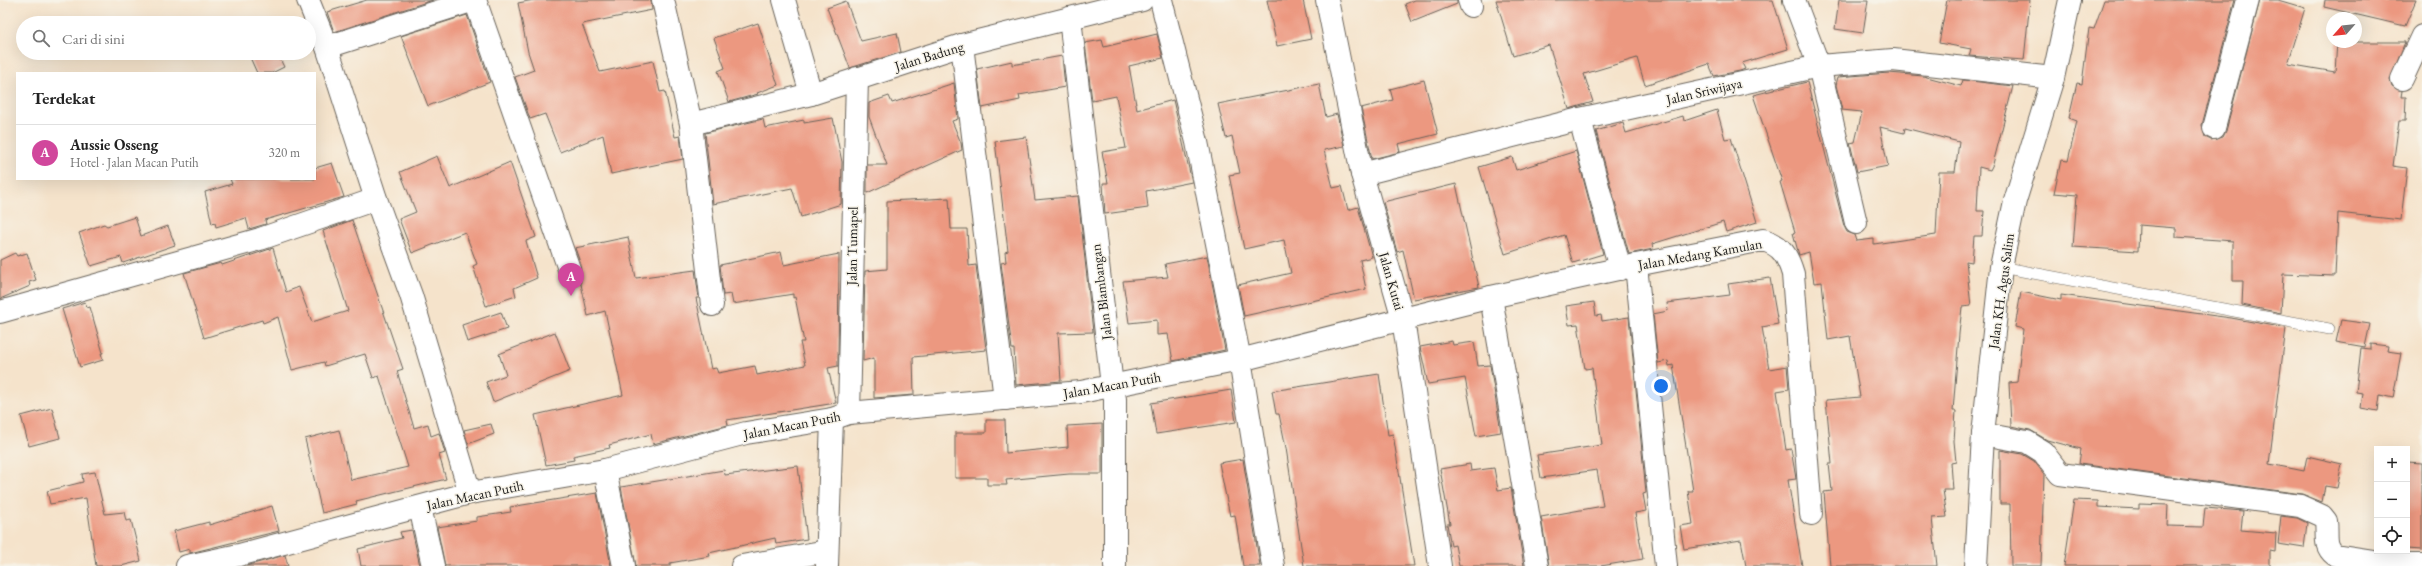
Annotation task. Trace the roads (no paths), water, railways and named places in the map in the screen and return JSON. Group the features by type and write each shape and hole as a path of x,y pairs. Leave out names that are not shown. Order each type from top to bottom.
{"street":[{"path":"308,0 314,16"},
{"path":"327,48 475,0 569,269"},
{"path":"663,0 691,124 712,305"},
{"path":"784,0 811,94"},
{"name":"Jalan Badung","path":"691,124 811,94 962,45 1142,0"},
{"path":"1161,0 1198,142 1240,360 1273,566"},
{"name":"Jalan Kutai","path":"1327,0 1362,174 1403,319 1440,566"},
{"path":"1794,0 1819,66 1856,223"},
{"name":"Jalan KH. Agus Salim","path":"1976,566 1983,434 2001,267 2015,201 2053,78 2070,0"},
{"path":"2214,128 2248,0"},
{"name":"Jalan Blambangan","path":"1070,18 1112,386 1115,399 1115,566"},
{"path":"316,20 327,48 376,199 411,295 470,493"},
{"path":"2402,79 2422,36"},
{"path":"962,45 1005,399"},
{"name":"Jalan Sriwijaya","path":"1362,174 1580,119 1819,66 1893,60 2053,78"},
{"name":"Jalan Tumapel","path":"827,558 840,416 857,78"},
{"path":"1580,119 1628,267 1666,566"},
{"path":"0,312 260,239 376,199"},
{"name":"Jalan Medang Kamulan","path":"1403,319 1491,297 1628,267 1763,240 1774,243 1789,258 1793,274 1811,514"},
{"path":"1491,297 1537,566"},
{"name":"Jalan Macan Putih","path":"186,566 240,560 470,493 605,470 746,434 840,416 1081,392 1240,360 1403,319"},
{"path":"1983,434 2027,442 2043,452 2060,474 2300,506 2322,516 2326,521 2326,542 2329,551 2335,555 2400,565 2422,564"},
{"path":"605,470 624,566"},
{"path":"420,507 433,566"},
{"path":"742,566 827,558"}],"lane":[{"path":"2001,267 2329,329"}],"place":[{"name":"Aussie Osseng","path":"571,296"}]}
